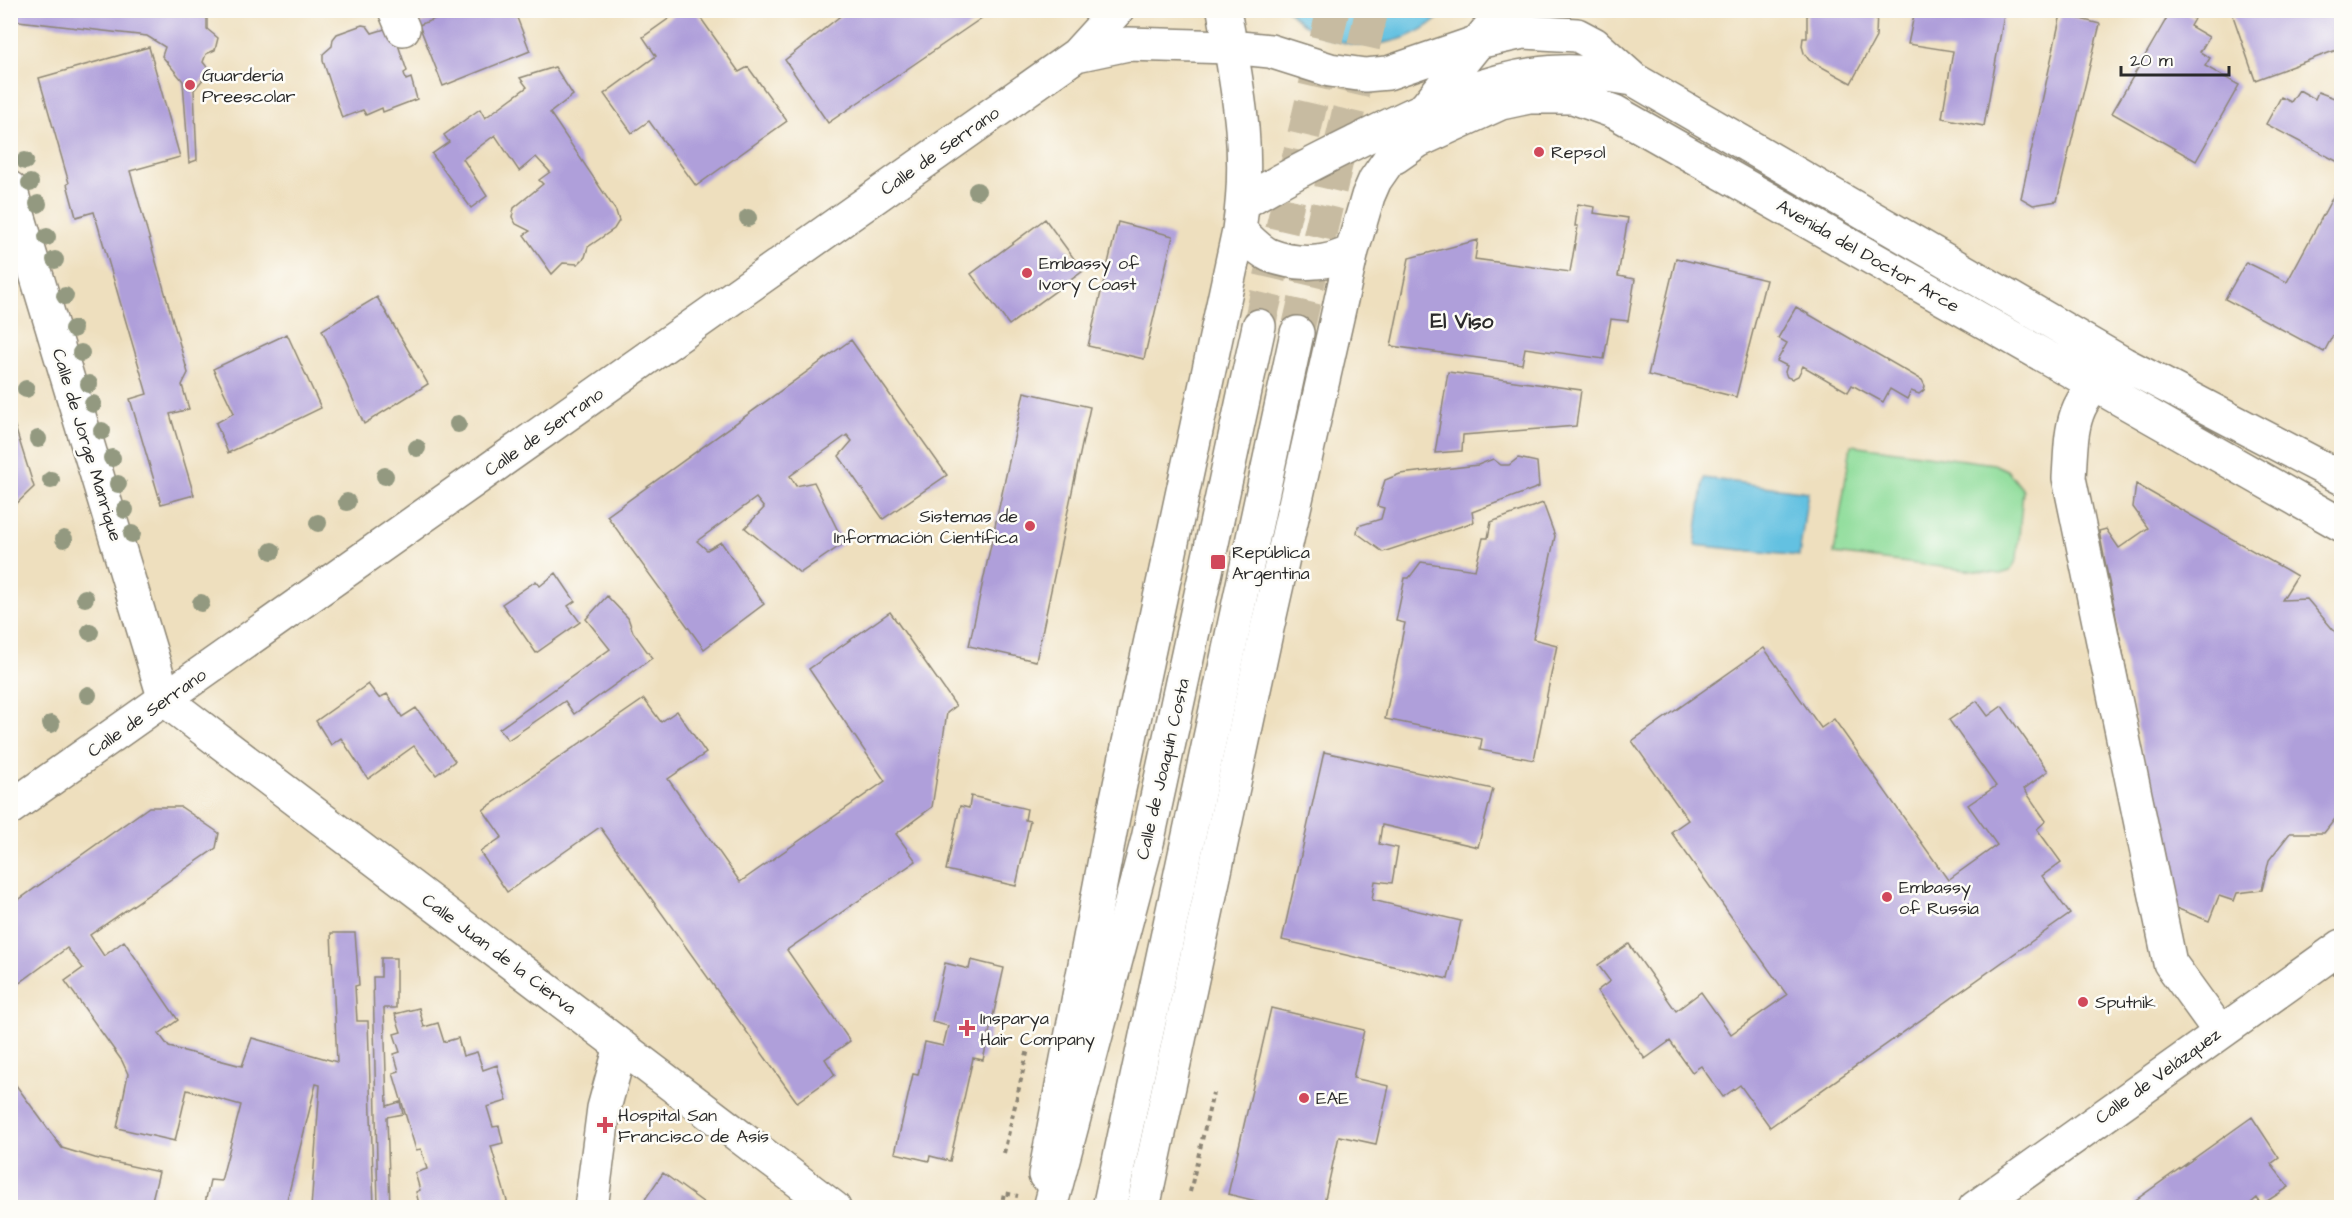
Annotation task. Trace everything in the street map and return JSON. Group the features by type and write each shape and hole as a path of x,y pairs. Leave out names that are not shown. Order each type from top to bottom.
{"street":[{"path":"1081,50 1093,10"},
{"name":"Calle de Serrano","path":"10,808 1081,50 1117,10"},
{"path":"1038,1208 1113,817 1241,216 1244,136 1224,10"},
{"path":"1143,1208 1266,633 1352,250 1368,196 1383,168 1425,108 1504,10"},
{"path":"1554,10 1578,34 1594,44 1634,79"},
{"name":"Calle de Serrano","path":"1081,50 1128,44 1230,47 1270,51 1330,70 1365,75 1388,73 1478,42 1524,32 1578,34"},
{"path":"1241,216 1278,180 1425,108 1494,84 1528,76 1560,72 1592,73 1634,79"},
{"name":"Avenida del Doctor Arce","path":"1634,79 2124,364 2342,478"},
{"name":"Avenida del Doctor Arce","path":"1383,168 1400,152 1418,141 1501,103 1529,97 1555,95 1573,97 1615,112 2342,525"},
{"name":"Calle de Jorge Manrique","path":"10,188 165,700"},
{"path":"1241,216 1267,254 1296,262 1325,262 1338,259 1352,250"},
{"name":"Calle de Joaquín Costa","path":"1050,1208 1148,839 1259,326"},
{"name":"Calle de Joaquín Costa","path":"1109,1208 1297,333"},
{"path":"2124,364 2093,384 2073,422 2069,478 2170,963 2220,1032"},
{"name":"Calle Juan de la Cierva","path":"165,700 834,1208"},
{"name":"Calle de Velázquez","path":"1975,1208 2001,1198 2220,1032 2342,946"},
{"path":"591,1208 604,1108 621,1046"}],"path":[{"path":"1004,1153 1028,1049"},
{"path":"1190,1192 1213,1093"},
{"path":"1001,1208 1004,1193"}],"green space":[{"path":"1851,445 1994,464 2007,470 2023,490 2017,559 2010,571 2000,574 1834,554"}],"water":[{"path":"1288,11 1446,11 1416,33 1399,40 1362,44 1326,37 1306,26"},
{"path":"1704,478 1808,492 1799,556 1695,545"}],"building":[{"name":"Guardería Preescolar","path":"10,10 184,10 190,17 200,12 207,19 207,29 218,38 215,50 206,54 203,62 210,71 194,90 197,160 189,163 183,81 162,56 165,47 147,36 10,20"},
{"path":"458,10 514,10 530,51 443,86 419,25"},
{"path":"681,10 695,10 739,72 748,67 787,121 696,186 649,121 632,133 604,94 656,56 643,37"},
{"path":"848,10 988,10 989,13 828,123 785,60"},
{"path":"1807,10 1877,10 1876,37 1851,83 1809,60 1804,53 1802,46 1803,38 1807,38"},
{"path":"1915,10 2005,10 1984,126 1942,118 1953,51 1908,44"},
{"path":"2159,10 2189,10 2187,14 2194,19 2190,26 2209,37 2200,52 2210,58 2205,66 2239,85 2196,161 2112,113 2168,16"},
{"path":"2231,10 2342,10 2342,48 2255,80"},
{"path":"2061,14 2100,24 2057,201 2033,205 2021,198"},
{"path":"362,25 367,26 372,33 388,28 395,36 407,71 404,73 406,80 411,78 417,99 383,112 382,108 366,115 363,110 342,118 323,61 323,54 332,46 337,34"},
{"path":"149,47 180,157 130,171 188,373 182,385 189,409 170,414 194,495 161,504 130,399 147,394 94,212 76,217 67,184 69,183 39,78"},
{"path":"555,67 573,95 550,113 616,211 619,221 614,229 588,247 585,257 578,264 563,263 552,274 524,235 530,231 516,224 512,217 514,208 543,184 539,180 550,172 536,157 519,171 495,135 463,159 487,196 471,208 432,154 449,142 444,135 480,109 485,118 527,87 520,78"},
{"path":"2299,90 2315,99 2318,92 2334,98 2340,98 2342,95 2342,164 2266,124 2281,97 2291,102"},
{"path":"2342,180 2342,318 2324,352 2225,299 2246,262 2287,282"},
{"path":"1578,204 1595,207 1594,213 1628,218 1618,276 1635,279 1628,321 1611,319 1604,359 1525,348 1522,364 1391,346 1409,258 1478,240 1475,259 1570,272 1578,226 1575,226"},
{"name":"Embassy of Ivory Coast","path":"1045,219 1083,271 1009,325 971,274"},
{"path":"1118,222 1173,236 1144,359 1088,346"},
{"path":"1676,258 1766,280 1736,397 1648,375"},
{"path":"377,297 428,384 364,424 322,330"},
{"path":"1796,307 1922,380 1924,390 1919,394 1911,391 1907,399 1890,389 1883,402 1852,385 1848,392 1803,366 1798,376 1792,379 1787,377 1785,372 1787,366 1777,361 1787,343 1778,338"},
{"path":"287,334 321,408 228,453 216,423 234,413 213,369"},
{"path":"851,340 947,475 883,519 839,456 852,441 847,435 790,476 796,486 814,482 844,543 800,573 745,528 764,508 756,498 697,541 707,550 721,542 764,604 704,649 607,516"},
{"path":"1448,372 1581,390 1576,426 1463,435 1462,451 1435,453"},
{"name":"Sistemas de Información Científica","path":"1024,392 1090,407 1036,661 969,646"},
{"path":"10,411 34,487 10,510"},
{"path":"1518,458 1537,462 1539,487 1472,512 1474,522 1383,552 1357,533 1358,526 1381,519 1384,508 1377,506 1385,480 1400,474 1478,465 1493,459 1501,465 1509,465"},
{"path":"2136,484 2297,576 2282,600 2307,599 2336,633 2342,633 2342,810 2324,833 2290,833 2269,860 2262,890 2237,893 2234,901 2219,896 2209,921 2173,907 2099,531 2106,529 2119,548 2148,528 2133,507"},
{"path":"1543,503 1555,536 1533,639 1557,645 1534,760 1480,750 1482,739 1385,719 1405,623 1396,621 1405,578 1409,578 1421,562 1475,570 1483,538 1488,538 1491,522"},
{"path":"556,573 575,601 568,606 580,622 536,653 502,604 536,581 540,586"},
{"path":"607,596 628,618 633,632 652,658 574,714 565,701 508,740 499,729 610,649 586,619"},
{"path":"890,612 956,706 947,713 932,807 896,834 916,861 787,950 850,1041 825,1059 835,1075 797,1102 600,827 507,892 480,852 502,837 483,810 644,699 661,722 677,711 706,753 668,779 740,882 885,781 809,669"},
{"name":"Embassy of Russia","path":"1764,648 1821,728 1834,719 1948,880 1997,845 1968,805 1996,786 1949,720 1977,701 1988,716 2002,706 2048,771 2024,789 2046,821 2037,829 2061,862 2042,876 2070,914 1770,1127 1740,1085 1723,1097 1701,1066 1692,1072 1670,1041 1645,1059 1597,991 1610,981 1598,965 1629,944 1676,1011 1701,992 1731,1034 1787,995 1671,832 1688,820 1632,741"},
{"path":"368,684 379,698 387,694 402,717 416,708 455,761 436,775 414,746 368,779 341,738 331,745 316,721"},
{"path":"1324,752 1493,789 1478,847 1382,825 1379,844 1398,848 1392,883 1375,881 1372,900 1461,921 1448,979 1282,940"},
{"path":"971,796 1027,809 1025,820 1030,821 1016,886 946,870 960,806 969,808"},
{"path":"149,807 181,807 219,833 216,848 90,935 104,956 124,941 178,1020 159,1034 169,1047 242,1066 252,1038 337,1062 331,933 355,933 359,985 355,986 357,1021 368,1021 374,1208 311,1208 320,1085 316,1084 285,1208 204,1208 210,1180 221,1181 241,1105 187,1090 175,1141 117,1128 128,1074 122,1061 65,981 83,968 67,948 10,990 10,906"},
{"path":"381,958 396,958 396,1008 384,1008 387,1106 400,1102 403,1114 387,1117 390,1208 378,1208 373,977 381,977"},
{"path":"971,960 1004,968 983,1060 973,1058 950,1161 930,1156 929,1161 895,1153 913,1074 918,1075 925,1042 943,1046 948,1026 932,1022 945,963 969,969"},
{"path":"419,1008 424,1027 438,1023 444,1042 458,1038 463,1056 477,1052 483,1070 497,1065 507,1101 487,1107 493,1127 499,1126 503,1143 491,1146 509,1208 420,1208 416,1192 420,1190 415,1173 427,1169 421,1149 416,1150 393,1073 399,1071 394,1054 400,1052 394,1034 401,1032 395,1014"},
{"path":"1271,1008 1364,1030 1353,1078 1389,1086 1376,1144 1339,1136 1323,1208 1284,1208 1228,1194"},
{"path":"10,1077 62,1148 159,1172 150,1208 32,1208 14,1203 10,1199"},
{"path":"2252,1117 2279,1158 2271,1164 2289,1187 2261,1205 2257,1198 2245,1208 2138,1208 2133,1202"},
{"path":"663,1173 711,1208 639,1208"}],"tunnel":[{"path":"1259,326 1333,10"},
{"path":"1297,333 1372,10"}],"place":[{"name":"Guardería Preescolar","path":"190,85"},
{"name":"Repsol","path":"1539,152"},
{"name":"Embassy of Ivory Coast","path":"1027,273"},
{"name":"Sistemas de Información Científica","path":"1030,526"},
{"name":"República Argentina","path":"1218,562"},
{"name":"Embassy of Russia","path":"1887,897"},
{"name":"Sputnik","path":"2083,1002"},
{"name":"Insparya Hair Company","path":"967,1028"},
{"name":"EAE","path":"1304,1098"},
{"name":"Hospital San Francisco de Asís","path":"605,1125"}],"district":[{"name":"El Viso","path":"1462,321"}]}
